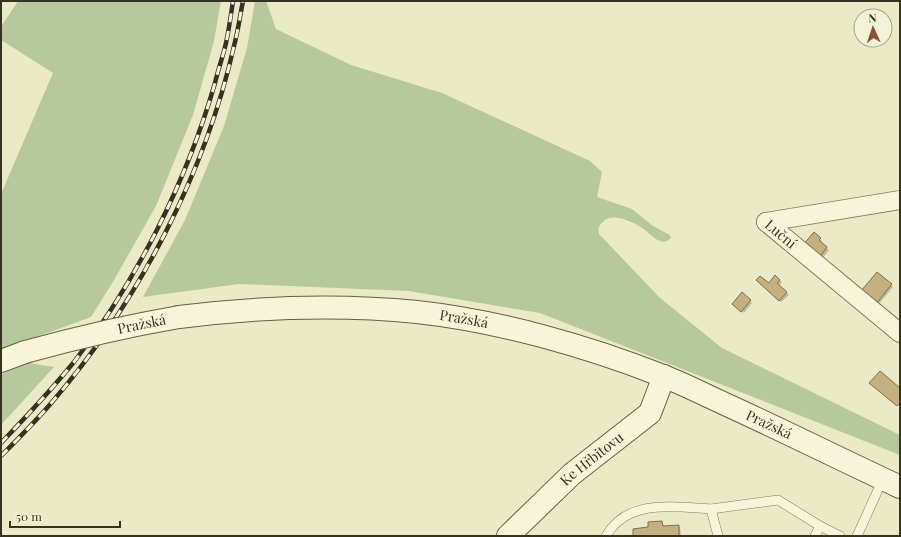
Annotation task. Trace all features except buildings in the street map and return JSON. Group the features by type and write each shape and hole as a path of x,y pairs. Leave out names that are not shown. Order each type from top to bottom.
{"main road":[{"name":"Pražská","path":"1,361 25,352 68,340 179,317 251,309 319,307 420,312 481,322 567,342 664,376 774,426 892,483"},
{"name":"Ke Hřbitovu","path":"508,536 572,474 650,413 664,376"}],"street":[{"name":"Luční","path":"900,200 766,222 900,333"}],"lane":[{"path":"857,536 892,483"},
{"path":"606,536 616,522 635,510 662,506 711,509 778,500 820,526 840,536"},
{"path":"711,509 718,536"},
{"path":"815,536 820,526"}],"green space":[{"path":"18,1 221,1 214,41 193,115 156,206 91,317 1,350 1,194 53,73 1,40 1,27"},
{"path":"255,1 266,1 276,29 351,65 442,93 590,161 602,172 597,197 632,209 653,226 670,235 670,239 661,242 635,224 617,218 604,221 599,228 599,234 660,298 722,348 900,435 900,455 540,313 409,291 239,284 143,297 185,220 224,126 247,48"},
{"path":"29,363 54,367 1,425 1,374"}],"railway":[{"path":"1,443 74,362 119,298 139,264 174,194 190,157 225,48 233,1"},
{"path":"1,456 47,408 84,363 113,322 140,279 164,234 186,188 205,142 221,94 243,1"}]}
